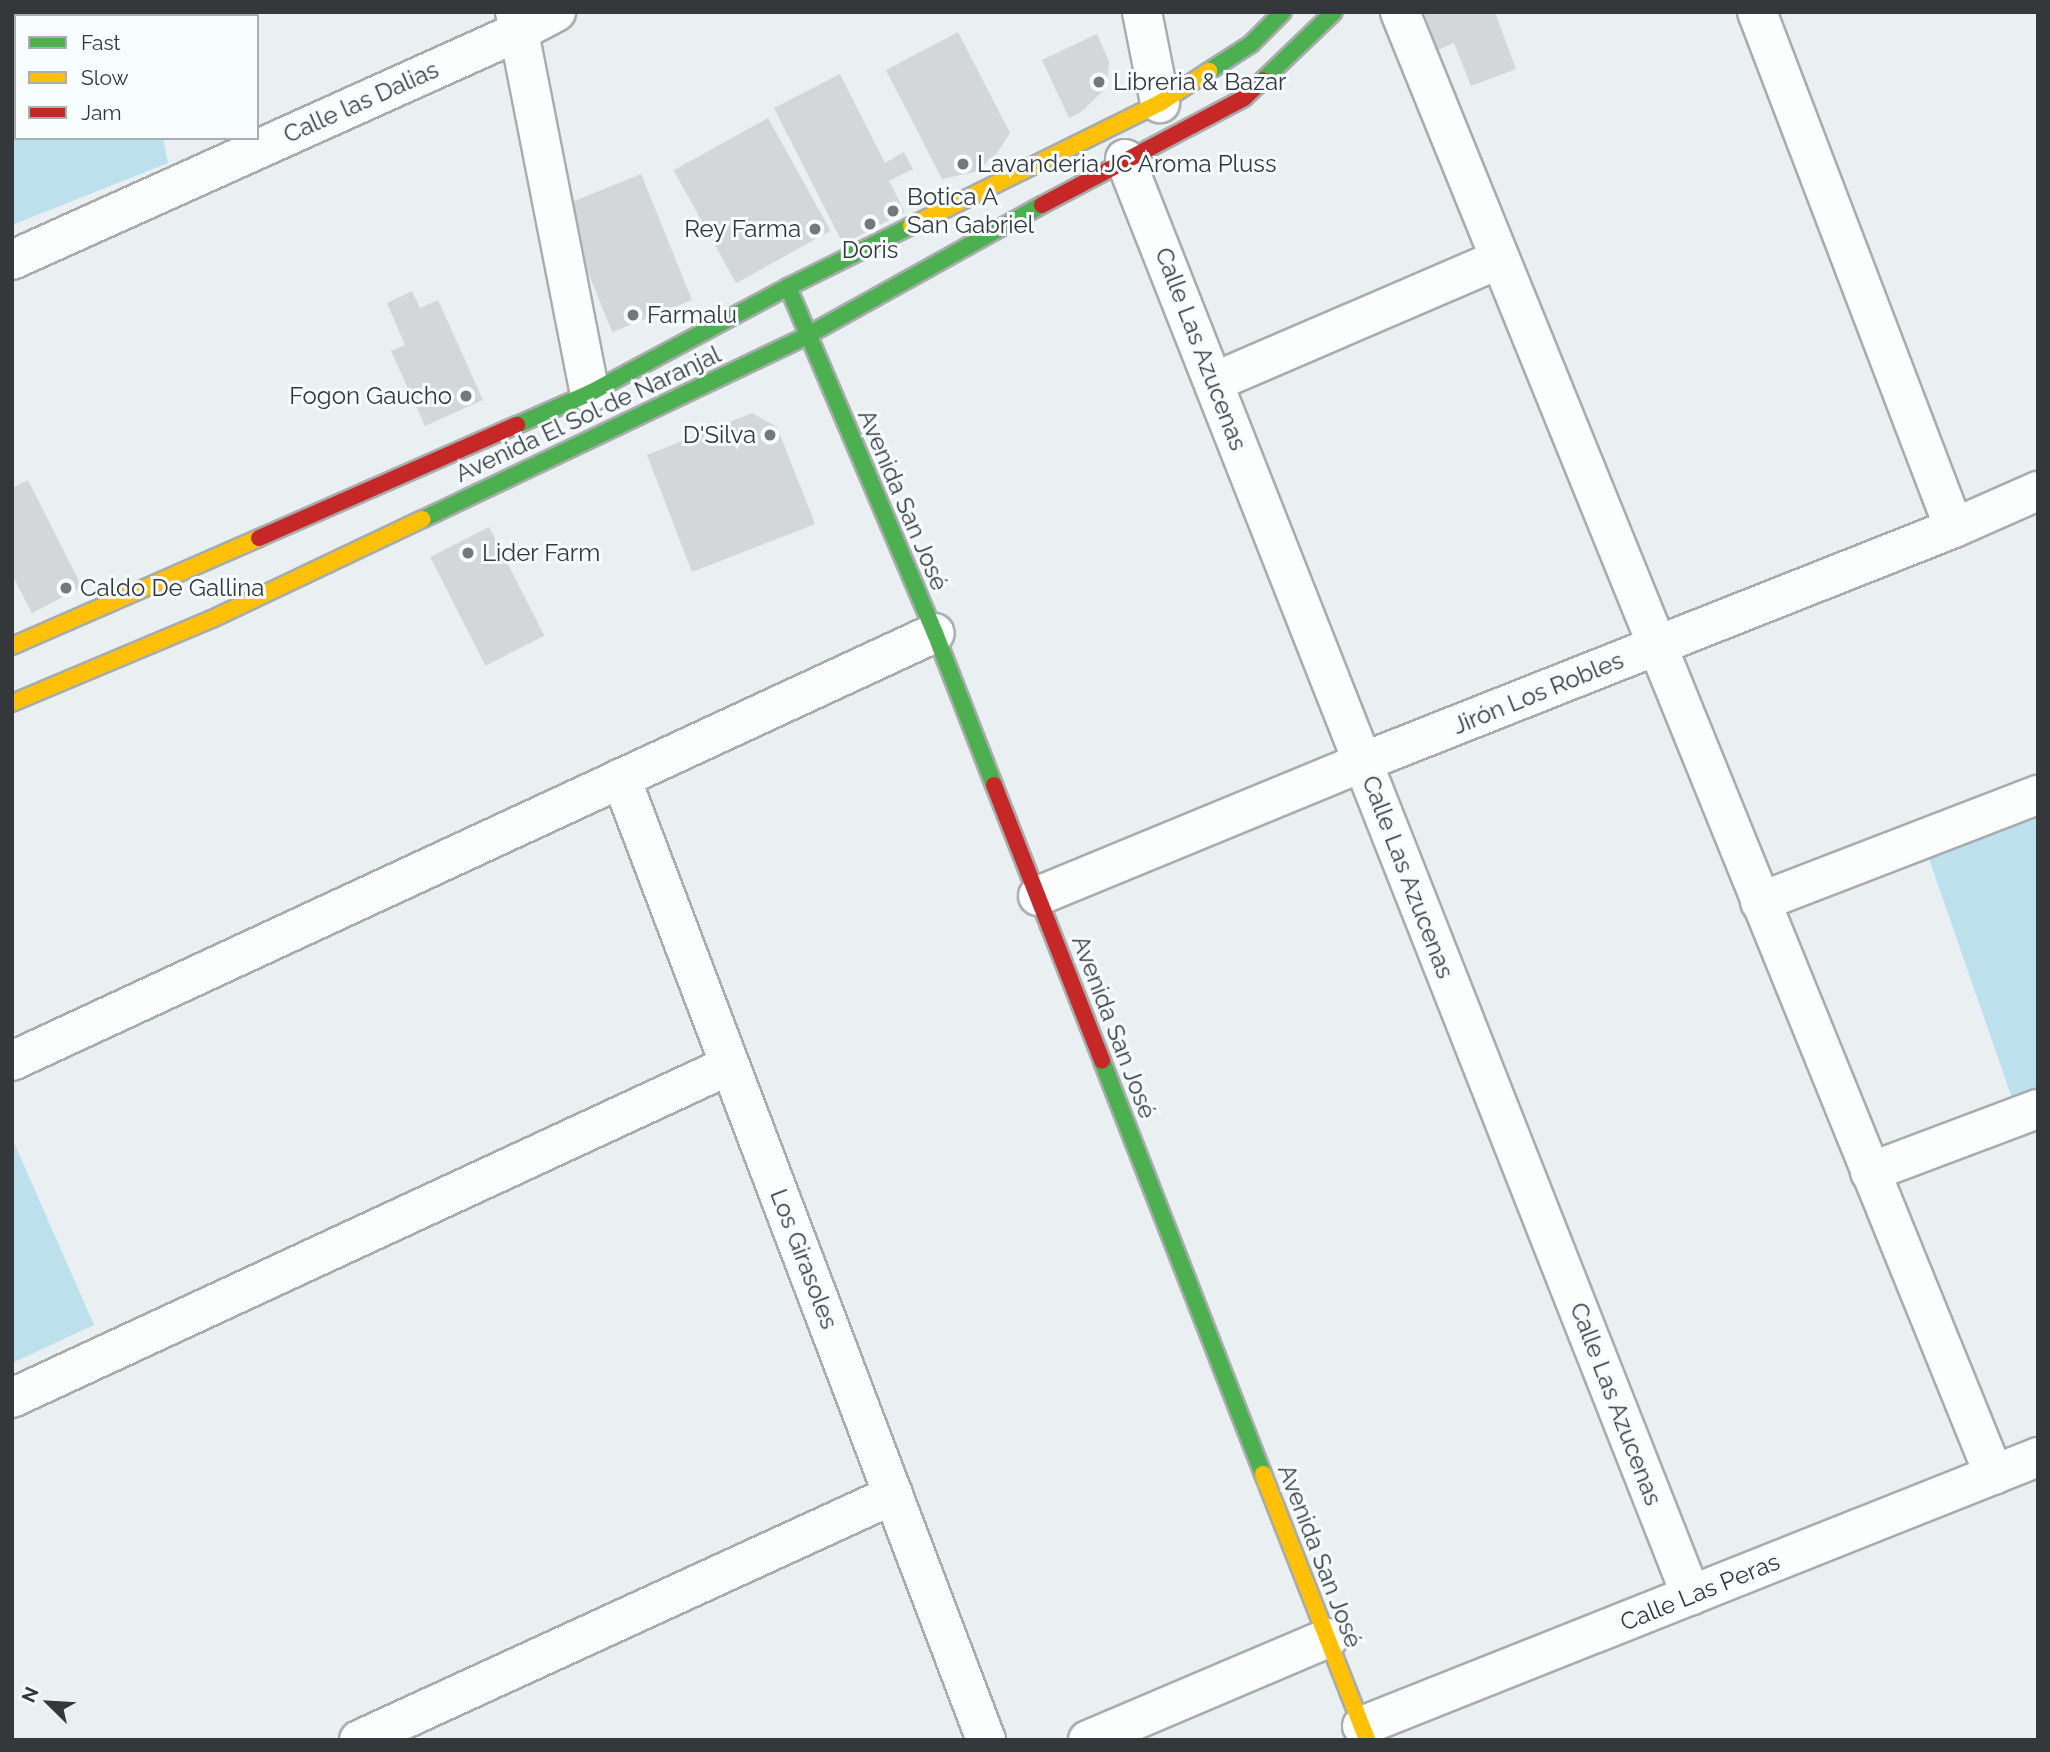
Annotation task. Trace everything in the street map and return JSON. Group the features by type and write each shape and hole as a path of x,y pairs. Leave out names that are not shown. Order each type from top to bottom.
{"street":[{"name":"Calle las Dalias","path":"259,135 516,22 556,12"},
{"path":"1142,12 1160,103"},
{"name":"Avenida El Sol de Naranjal","path":"12,646 590,393 788,287 1160,103 1251,44 1283,12"},
{"name":"Avenida El Sol de Naranjal","path":"12,702 212,619 808,335 1125,159 1244,98 1334,12"},
{"path":"1400,12 1994,1475"},
{"path":"1757,12 1954,528"},
{"path":"516,22 590,393"},
{"name":"Calle las Dalias","path":"12,260 247,140"},
{"name":"Calle Las Azucenas","path":"1125,159 1691,1595"},
{"path":"1214,382 1500,259"},
{"name":"Avenida San José","path":"788,287 935,632 1364,1733"},
{"name":"Jirón Los Robles","path":"1038,896 1363,762 1954,528 2038,491"},
{"path":"12,1061 935,632"},
{"name":"Los Girasoles","path":"621,778 986,1740"},
{"path":"1760,902 2038,795"},
{"path":"12,1398 730,1065"},
{"path":"1870,1172 2038,1109"},
{"name":"Calle Las Peras","path":"1364,1733 1691,1595 2038,1457"},
{"path":"359,1740 893,1495"},
{"path":"1088,1740 1328,1638"}],"shaded area":[{"path":"12,12 142,12 14,14 14,140 163,140 168,163 12,225"},
{"path":"2038,811 2038,1089 2012,1098 1927,853"},
{"path":"12,1138 94,1325 12,1363"}],"building":[{"path":"1424,12 1495,12 1516,69 1471,86 1454,43 1438,50"},
{"path":"958,32 1010,133 997,153 975,172 942,179 886,70"},
{"path":"1097,34 1109,61 1107,87 1081,112 1069,118 1042,60"},
{"path":"840,74 885,163 904,152 913,169 889,181 905,212 843,244 774,108"},
{"path":"768,118 831,231 736,283 674,170"},
{"path":"641,174 692,300 612,332 561,206"},
{"path":"412,291 420,308 438,300 483,400 425,426 391,351 405,345 387,303"},
{"path":"752,413 777,427 815,524 692,572 647,455"},
{"path":"28,480 82,587 32,613 12,575 12,488"},
{"path":"489,527 544,636 486,666 430,557"}],"traffic: fast":[{"path":"1209,71 1251,44 1283,12"},
{"path":"1263,80 1334,12"},
{"path":"423,519 808,335 1042,205"},
{"path":"517,425 590,393 788,287 911,226"},
{"path":"788,287 935,633 994,785"},
{"path":"1102,1061 1263,1474"}],"traffic: slow":[{"path":"911,226 1160,103 1209,71"},
{"path":"12,703 212,619 423,519"},
{"path":"12,646 259,538"},
{"path":"1263,1474 1367,1740"}],"traffic: jam":[{"path":"1042,205 1244,98 1263,80"},
{"path":"259,538 517,425"},
{"path":"994,785 1102,1061"}],"place":[{"name":"Libreria & Bazar","path":"1099,82"},
{"name":"Lavanderia JC Aroma Pluss","path":"963,164"},
{"name":"Botica A San Gabriel","path":"893,211"},
{"name":"Doris","path":"870,224"},
{"name":"Rey Farma","path":"815,229"},
{"name":"Farmalu","path":"633,315"},
{"name":"Fogon Gaucho","path":"466,396"},
{"name":"D'Silva","path":"770,435"},
{"name":"Lider Farm","path":"468,553"},
{"name":"Caldo De Gallina","path":"66,588"}]}
